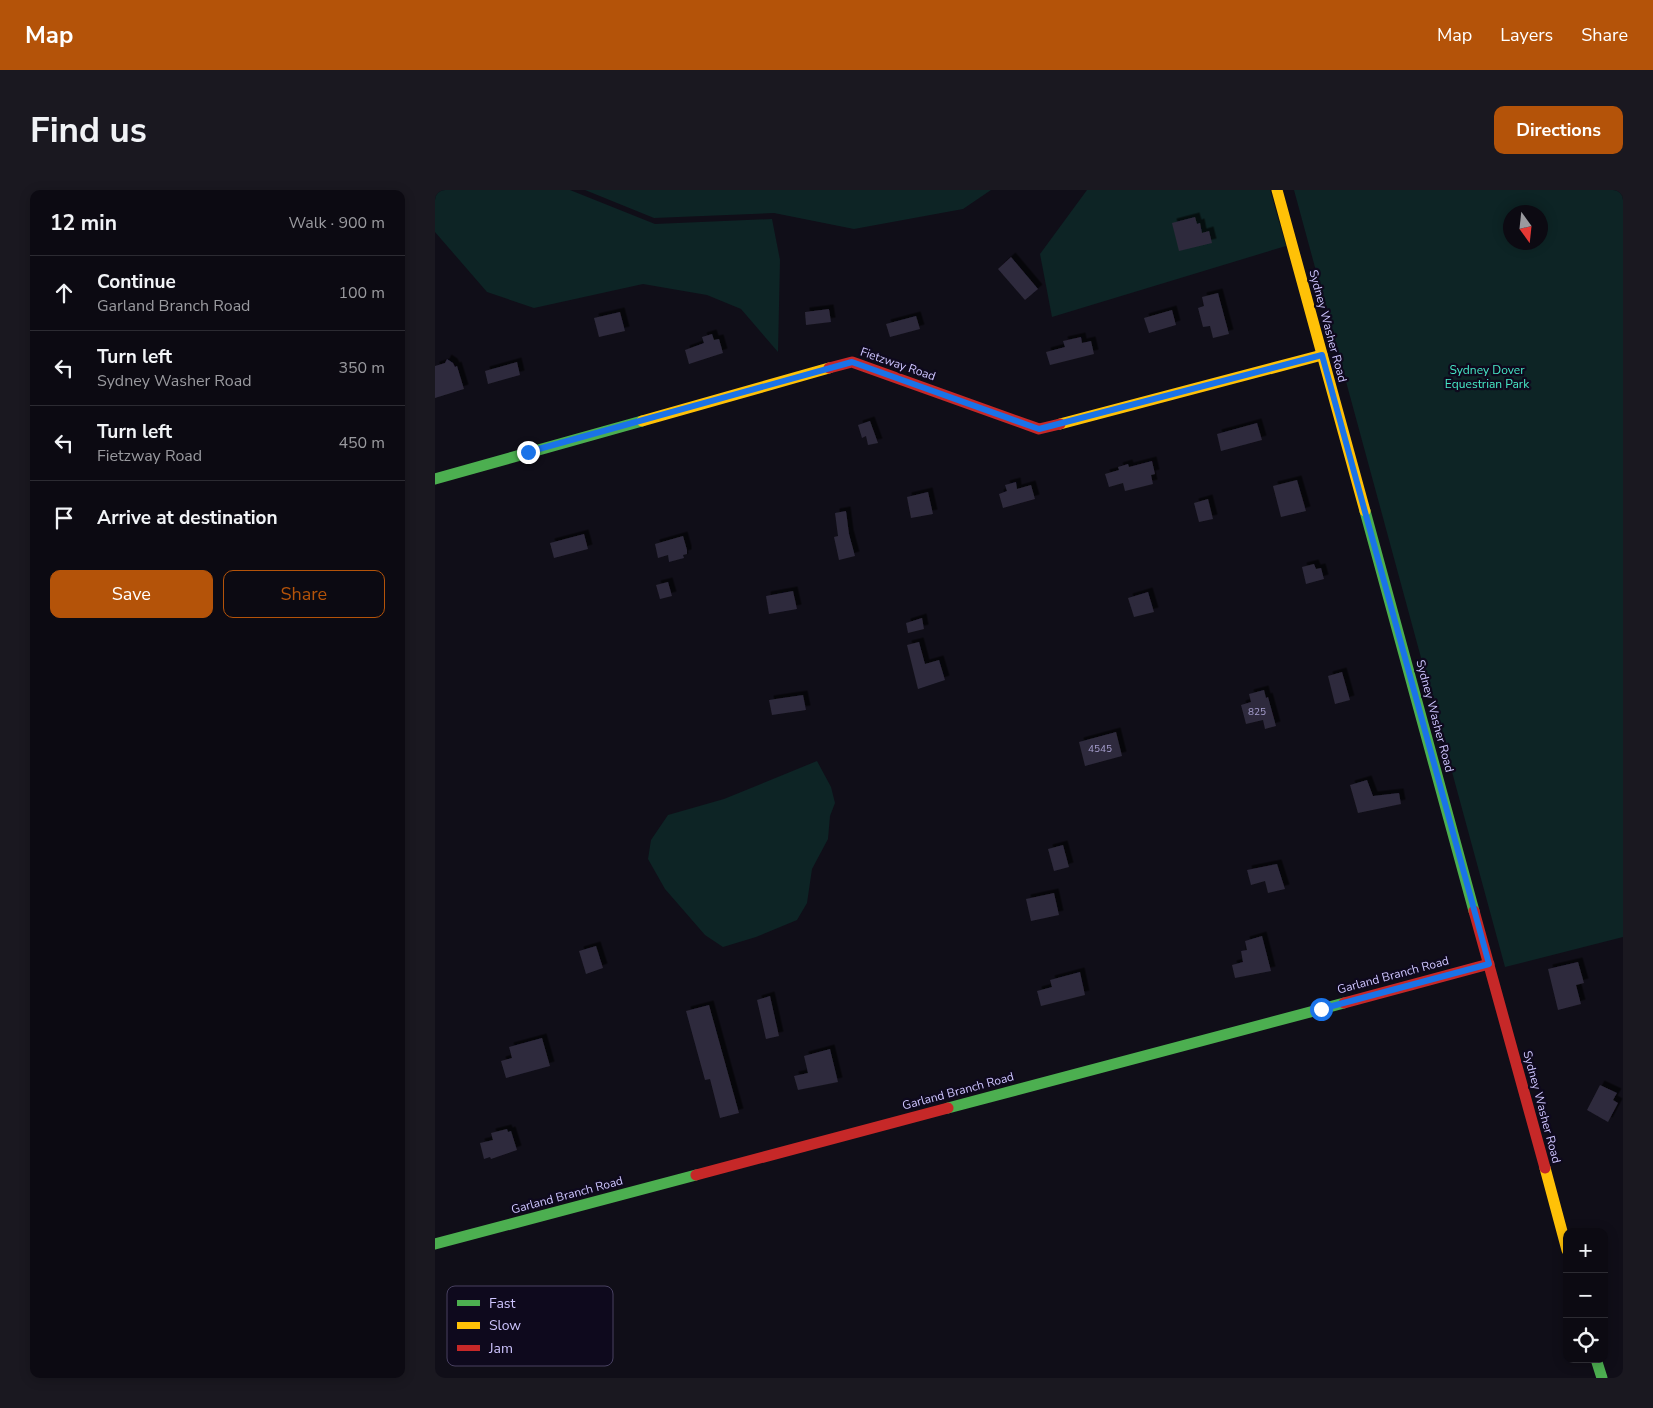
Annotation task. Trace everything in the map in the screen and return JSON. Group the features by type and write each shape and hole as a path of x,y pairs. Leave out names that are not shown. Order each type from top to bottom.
{"street":[{"name":"Sydney Washer Road","path":"1277,190 1563,1235"},
{"name":"Fietzway Road","path":"435,478 852,362 1039,429 1322,355"},
{"name":"Garland Branch Road","path":"435,1244 1489,964"},
{"path":"1598,1363 1601,1378"}],"green space":[{"path":"435,190 570,190 655,224 772,219 780,260 778,352 741,309 707,295 643,284 534,308 487,292 435,232"},
{"path":"585,190 991,190 963,209 854,229 774,213 654,218"},
{"path":"1087,190 1270,190 1286,246 1052,317 1040,254"},
{"name":"Sydney Dover Equestrian Park","path":"1294,190 1623,190 1623,937 1505,967"},
{"path":"817,761 831,787 835,803 830,816 828,839 812,869 807,903 797,920 756,937 723,947 705,935 665,889 648,859 651,840 668,815 724,799"}],"building":[{"path":"1195,217 1197,224 1200,223 1202,233 1209,231 1212,243 1179,251 1172,223"},
{"path":"1011,257 1038,289 1025,300 998,269"},
{"path":"1218,293 1229,334 1213,338 1210,326 1203,327 1198,308 1204,306 1202,297"},
{"path":"829,309 831,322 806,325 805,312"},
{"path":"1172,310 1176,325 1149,333 1144,318"},
{"path":"620,312 625,331 599,337 594,318"},
{"path":"916,316 920,329 890,337 886,324"},
{"path":"712,334 714,340 719,339 723,353 689,364 685,350 704,343 702,337"},
{"path":"1081,337 1082,343 1091,341 1094,354 1050,365 1046,352 1065,347 1063,341"},
{"path":"447,359 455,367 457,366 464,389 435,398 435,366 445,363"},
{"path":"517,362 520,375 488,384 485,371"},
{"path":"870,421 878,443 868,445 866,436 862,438 858,425"},
{"path":"1257,423 1262,440 1221,451 1217,434"},
{"path":"1152,461 1155,474 1151,475 1153,484 1125,491 1123,483 1109,487 1105,474 1119,470 1118,467 1128,464 1129,467"},
{"path":"1297,480 1306,511 1281,517 1273,486"},
{"path":"1016,482 1017,489 1031,485 1035,499 1003,508 999,494 1007,491 1005,485"},
{"path":"928,492 933,514 911,518 907,497"},
{"path":"1208,499 1213,519 1199,522 1194,503"},
{"path":"846,511 849,534 855,556 839,560 834,537 838,536 835,513"},
{"path":"584,534 588,549 554,558 550,543"},
{"path":"683,536 687,550 687,554 683,555 684,558 669,562 668,555 658,558 655,544"},
{"path":"1314,564 1316,569 1321,568 1324,579 1306,584 1302,567"},
{"path":"668,582 672,596 660,599 656,585"},
{"path":"793,591 797,609 769,614 766,596"},
{"path":"1148,592 1154,612 1134,617 1128,598"},
{"path":"922,618 924,629 908,633 906,623"},
{"path":"919,642 925,664 939,660 945,680 918,689 907,645"},
{"path":"1342,672 1350,700 1335,704 1328,676"},
{"path":"1264,690 1266,698 1268,697 1276,726 1265,729 1263,720 1246,724 1241,705 1251,702 1249,694"},
{"path":"803,695 806,710 772,715 769,700"},
{"path":"1116,732 1122,756 1085,766 1079,742"},
{"path":"1367,780 1373,796 1399,793 1401,804 1358,813 1350,785"},
{"path":"1063,845 1069,867 1054,871 1048,849"},
{"path":"1277,864 1285,889 1268,893 1265,881 1251,885 1247,870"},
{"path":"1054,893 1059,915 1031,921 1026,899"},
{"path":"1262,936 1271,971 1235,978 1232,965 1243,962 1241,951 1247,950 1245,941"},
{"path":"596,946 603,968 586,974 579,951"},
{"path":"1578,962 1584,983 1576,985 1581,1004 1558,1010 1548,969"},
{"path":"1080,972 1085,995 1041,1006 1037,991 1052,987 1050,980"},
{"path":"770,996 779,1036 766,1039 757,1000"},
{"path":"709,1005 739,1113 720,1118 710,1079 705,1080 686,1011"},
{"path":"542,1038 550,1066 506,1078 501,1061 512,1058 509,1047"},
{"path":"830,1049 838,1082 798,1090 794,1076 808,1073 804,1056"},
{"path":"1600,1085 1617,1093 1613,1100 1618,1103 1608,1122 1587,1110"},
{"path":"507,1129 508,1132 511,1131 517,1150 491,1159 490,1157 484,1159 480,1143 493,1140 491,1133"}],"traffic: fast":[{"path":"435,479 642,421"},
{"path":"1365,511 1474,911"},
{"path":"948,1108 1344,1003"},
{"path":"435,1244 696,1175"},
{"path":"1597,1363 1602,1378"}],"traffic: slow":[{"path":"1277,190 1365,511"},
{"path":"1060,424 1322,355"},
{"path":"642,421 829,368"},
{"path":"1545,1168 1563,1235"}],"traffic: jam":[{"path":"829,368 852,362 1039,429 1060,424"},
{"path":"1474,911 1545,1168"},
{"path":"1344,1003 1489,964"},
{"path":"696,1175 948,1108"}],"route":[{"path":"528,452 852,362 1039,429 1322,355 1489,964 1321,1009"}]}
